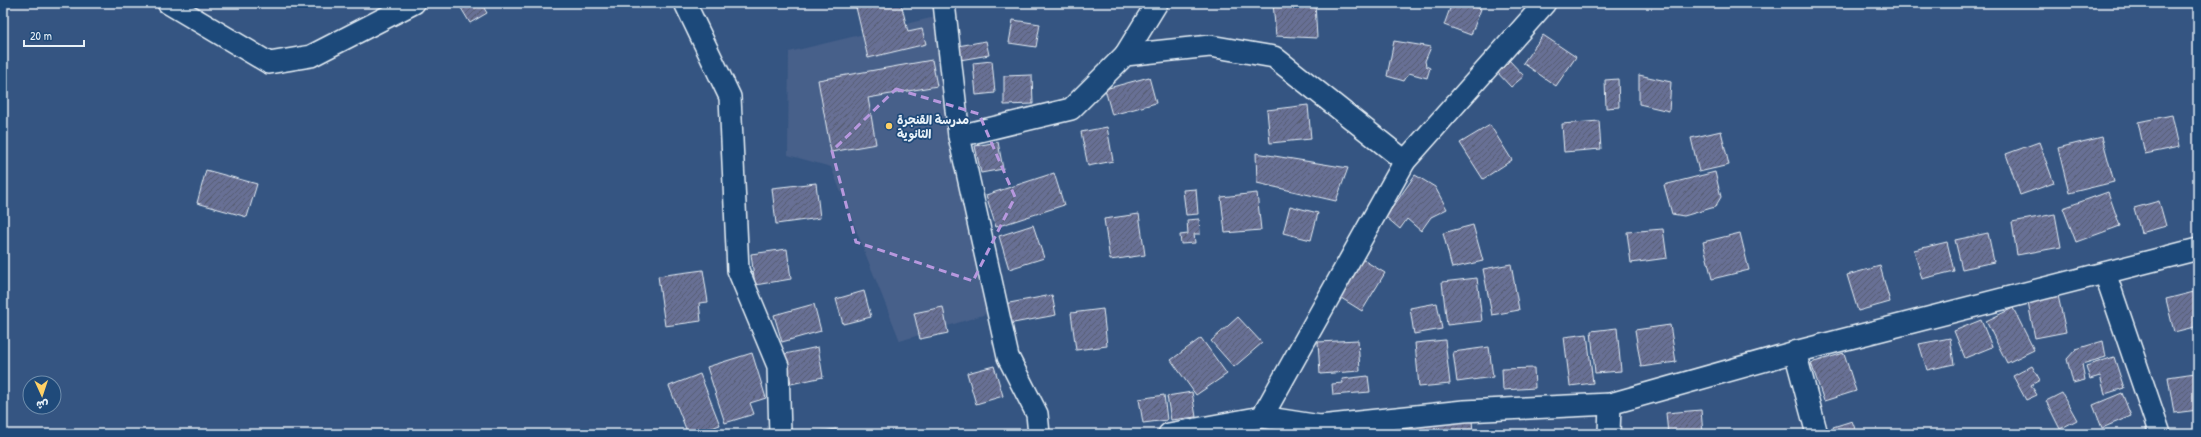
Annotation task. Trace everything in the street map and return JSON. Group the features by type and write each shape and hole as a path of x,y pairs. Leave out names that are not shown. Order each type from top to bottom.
{"street":[{"path":"168,3 269,63 311,56 414,3"},
{"path":"685,3 730,97 738,270 778,366 780,434"},
{"path":"944,3 959,136 1008,357 1037,414 1039,434"},
{"path":"959,136 1071,109 1125,55 1157,3"},
{"path":"1262,417 1405,161 1545,3"},
{"path":"1125,55 1210,46 1274,57 1405,161"},
{"path":"1169,434 1262,417 1320,426 1464,411 1610,404 1795,352 2198,249"},
{"path":"2105,273 2160,434"},
{"path":"1795,352 1817,434"},
{"path":"1609,434 1610,404"}],"highlighted area":[{"path":"896,89 979,114 1015,197 973,281 856,242 832,151"}],"shaded area":[{"path":"939,16 949,124 986,314 900,341 831,167 788,155 789,52"}],"building":[{"path":"458,3 481,3 487,13 470,23"},
{"path":"855,3 901,3 908,32 922,29 926,44 868,58"},
{"path":"1273,3 1315,3 1317,38 1276,36"},
{"path":"1452,3 1465,3 1481,9 1471,35 1444,25"},
{"path":"1013,20 1040,24 1036,47 1009,43"},
{"path":"1543,35 1576,57 1556,86 1523,63"},
{"path":"986,41 989,55 960,60 958,46"},
{"path":"1394,41 1431,47 1425,61 1426,66 1430,68 1427,78 1409,73 1404,81 1387,76"},
{"path":"1508,59 1524,76 1511,87 1495,70"},
{"path":"932,60 937,86 868,98 876,144 831,152 818,80"},
{"path":"992,61 995,93 976,95 973,63"},
{"path":"1032,75 1033,104 1004,105 1004,76"},
{"path":"1639,75 1671,82 1669,111 1639,104"},
{"path":"1149,77 1156,103 1112,115 1105,89"},
{"path":"1618,79 1619,107 1606,108 1605,80"},
{"path":"1308,105 1311,139 1270,143 1267,110"},
{"path":"2172,115 2179,147 2145,154 2138,122"},
{"path":"1599,121 1601,149 1564,152 1562,124"},
{"path":"1490,125 1512,160 1483,179 1460,143"},
{"path":"1107,127 1113,161 1088,166 1081,132"},
{"path":"1721,131 1729,165 1699,172 1691,138"},
{"path":"2102,137 2114,182 2069,193 2058,148"},
{"path":"998,142 1003,169 981,173 975,146"},
{"path":"2039,142 2054,183 2020,195 2006,154"},
{"path":"1256,153 1348,168 1336,201 1257,183"},
{"path":"206,170 257,184 247,217 197,203"},
{"path":"1715,172 1721,197 1715,207 1684,216 1672,214 1664,185"},
{"path":"1054,173 1064,205 996,227 986,195"},
{"path":"1415,175 1435,187 1447,209 1431,217 1421,231 1407,219 1400,229 1386,217"},
{"path":"816,183 820,218 776,224 772,188"},
{"path":"1196,189 1198,214 1186,215 1183,190"},
{"path":"2108,192 2120,226 2076,242 2063,208"},
{"path":"1257,193 1261,230 1225,233 1221,197"},
{"path":"2159,201 2166,226 2141,233 2134,208"},
{"path":"1290,206 1318,213 1311,240 1283,233"},
{"path":"1139,214 1145,255 1110,260 1104,219"},
{"path":"2055,214 2061,247 2017,255 2012,222"},
{"path":"1199,219 1200,234 1194,234 1195,243 1181,244 1180,235 1188,234 1187,220"},
{"path":"1033,225 1044,258 1009,269 999,236"},
{"path":"1473,225 1483,261 1452,268 1443,233"},
{"path":"1663,229 1667,258 1631,263 1627,232"},
{"path":"1740,233 1749,270 1712,279 1703,242"},
{"path":"1988,233 1994,262 1962,269 1955,240"},
{"path":"1947,242 1954,271 1922,279 1914,250"},
{"path":"787,249 791,279 755,285 751,254"},
{"path":"1360,258 1385,273 1362,311 1338,296"},
{"path":"1511,264 1519,310 1492,315 1483,269"},
{"path":"1880,266 1890,302 1858,311 1847,275"},
{"path":"703,270 708,302 699,303 701,321 665,326 658,276"},
{"path":"1477,278 1482,321 1447,325 1442,282"},
{"path":"864,291 871,317 843,324 836,299"},
{"path":"2057,291 2066,332 2035,338 2027,298"},
{"path":"2198,291 2198,326 2174,332 2166,299"},
{"path":"1052,295 1056,315 1008,324 1004,304"},
{"path":"1437,303 1442,329 1414,334 1410,308"},
{"path":"814,304 821,331 782,342 774,315"},
{"path":"943,307 948,333 920,339 914,313"},
{"path":"2013,308 2034,350 2007,363 1986,321"},
{"path":"1103,309 1107,346 1076,350 1071,313"},
{"path":"1238,317 1262,343 1234,367 1211,341"},
{"path":"1981,320 1992,347 1965,358 1954,331"},
{"path":"1670,325 1676,362 1641,367 1635,330"},
{"path":"1617,328 1621,371 1595,373 1591,331"},
{"path":"1587,334 1593,383 1570,386 1564,337"},
{"path":"1201,338 1227,374 1196,395 1171,360"},
{"path":"1950,338 1954,364 1927,370 1919,344"},
{"path":"1358,340 1360,371 1320,374 1318,342"},
{"path":"1445,340 1450,384 1419,387 1415,343"},
{"path":"2103,341 2106,357 2082,364 2085,380 2073,383 2067,359 2076,349"},
{"path":"818,347 823,377 791,384 785,354"},
{"path":"1489,347 1493,377 1457,382 1453,352"},
{"path":"752,353 766,398 750,403 754,414 725,423 707,367"},
{"path":"1844,353 1856,391 1824,401 1811,363"},
{"path":"2114,357 2124,388 2105,394 2100,376 2090,379 2086,366"},
{"path":"994,366 1003,396 976,404 967,373"},
{"path":"2032,366 2040,380 2031,385 2037,395 2026,400 2013,376"},
{"path":"1534,368 1535,388 1503,390 1502,369"},
{"path":"2195,373 2198,410 2174,413 2168,377"},
{"path":"700,374 720,425 695,434 688,434 669,386"},
{"path":"1368,376 1370,392 1333,395 1332,384 1343,383 1342,379"},
{"path":"1192,392 1196,417 1171,420 1167,396"},
{"path":"2062,393 2077,420 2060,429 2046,401"},
{"path":"2122,393 2131,416 2102,428 2093,405"},
{"path":"1164,395 1167,420 1143,423 1139,399"},
{"path":"1701,410 1703,434 1668,434 1666,413"},
{"path":"1472,419 1473,434 1406,434 1406,425"},
{"path":"1852,421 1857,434 1836,434 1833,427"},
{"path":"836,429 837,434 805,434"},
{"path":"1786,430 1787,434 1771,434"}],"place":[{"name":"مدرسة القنجرة الثانوية","path":"889,126"}]}
